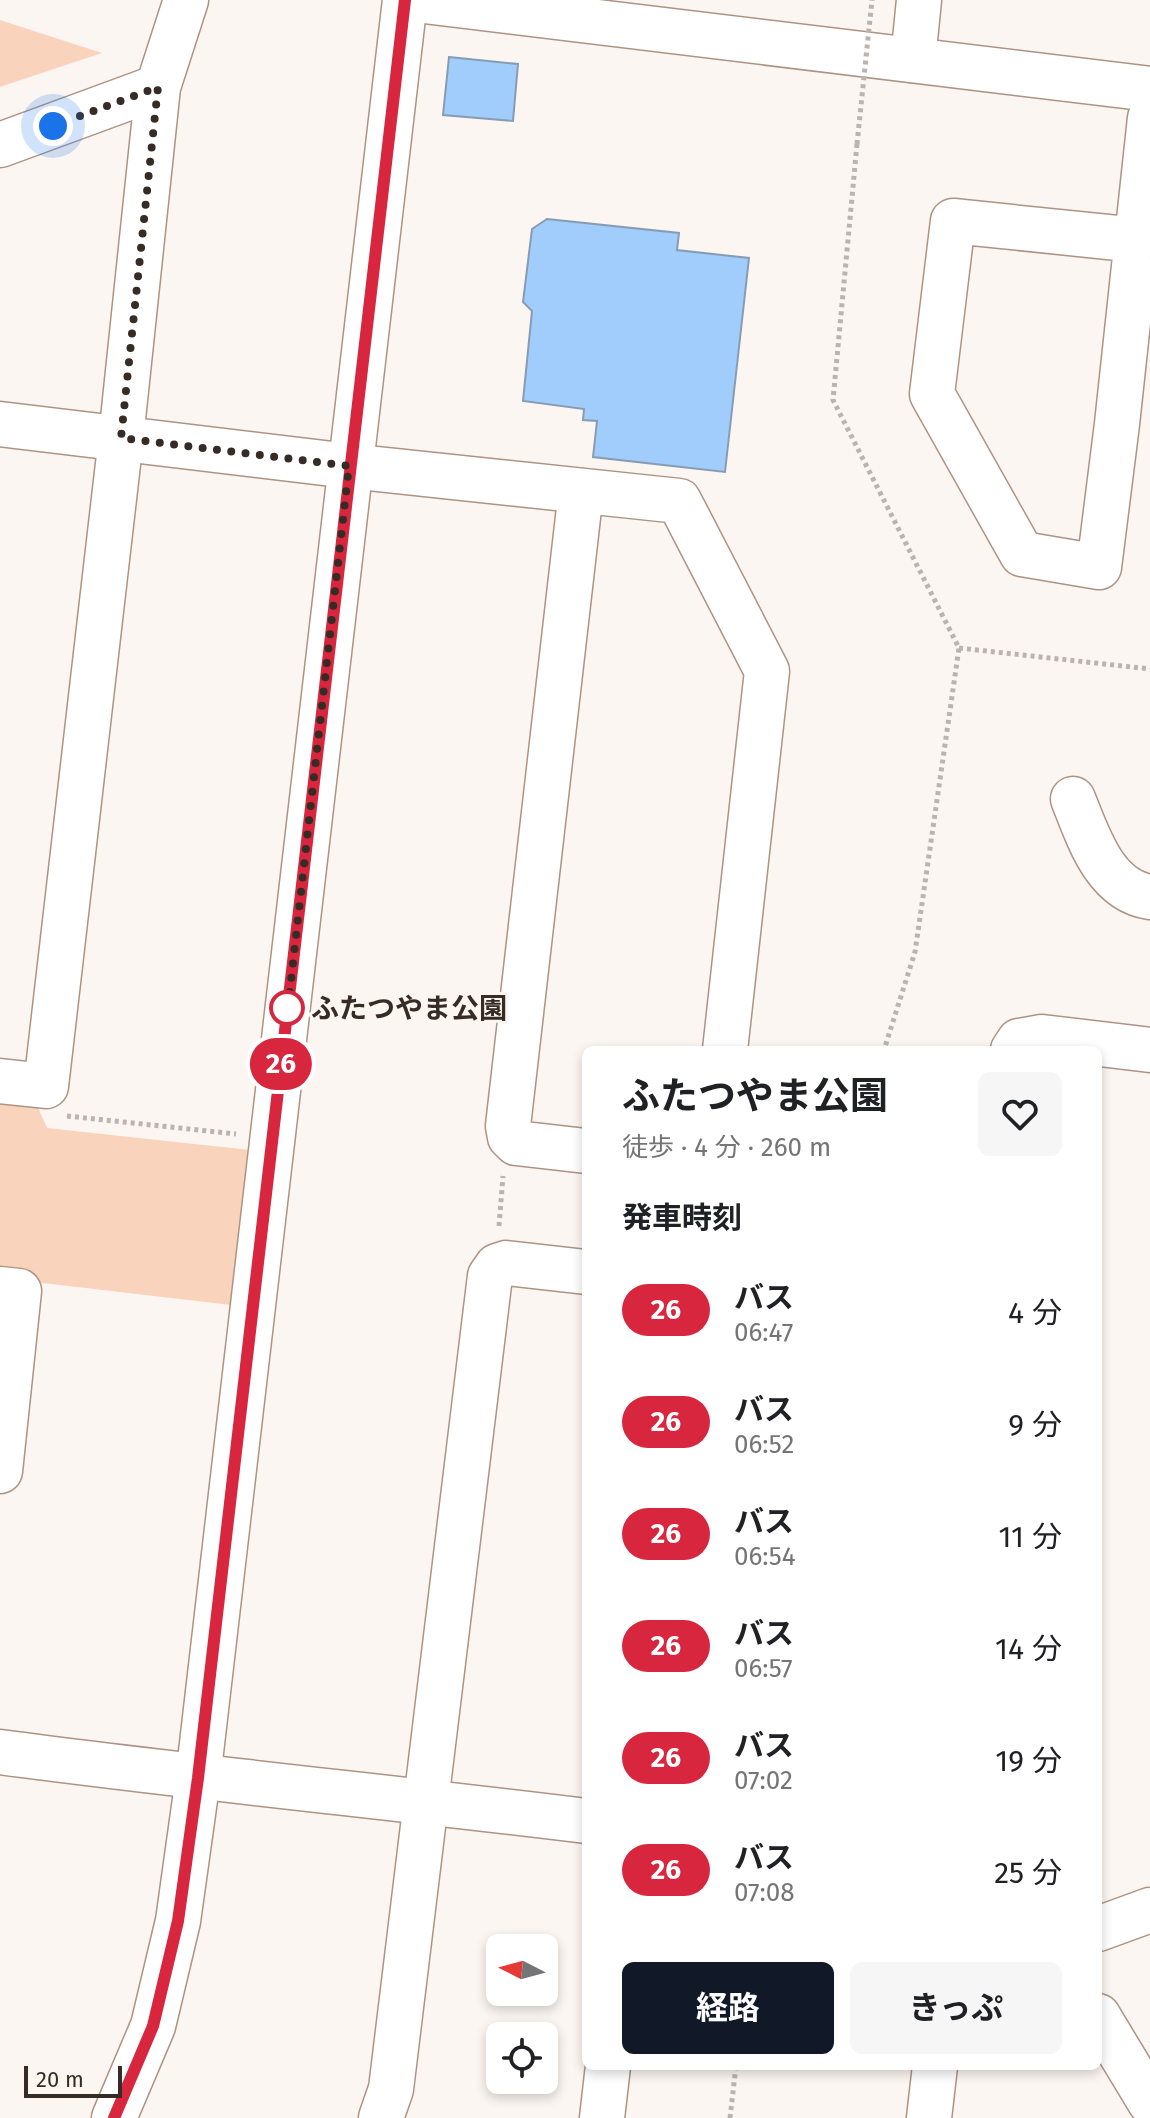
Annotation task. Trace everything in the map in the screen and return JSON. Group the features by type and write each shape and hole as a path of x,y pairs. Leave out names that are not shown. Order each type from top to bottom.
{"street":[{"path":"0,1081 46,1086 158,87 186,0"},
{"path":"114,2118 153,2026 178,1921 198,1778 405,0"},
{"path":"416,0 1150,89"},
{"path":"913,60 919,0"},
{"path":"0,145 158,87"},
{"path":"1137,240 953,221 932,394 1022,554 1099,567 1134,426 1137,240 1150,118"},
{"path":"0,424 349,466 679,501 767,671 725,1046"},
{"path":"581,491 508,1126 510,1137 516,1143 582,1151"},
{"path":"1073,799 1102,864 1120,884 1139,896 1150,897"},
{"path":"1016,1046 1019,1041 1042,1037 1150,1050"},
{"path":"381,2118 391,2089 490,1276 497,1266 506,1263 582,1272"},
{"path":"0,1289 19,1291 0,1471"},
{"path":"0,1752 198,1778 582,1820"},
{"path":"1102,1928 1150,1910"},
{"path":"1102,2023 1150,2102"},
{"path":"602,2118 608,2070"},
{"path":"929,2118 935,2070"}],"path":[{"path":"872,0 833,400 959,648 915,952 885,1046"},
{"path":"959,648 1150,669"},
{"path":"46,1086 56,1115 249,1135"},
{"path":"497,1266 504,1163"},
{"path":"730,2118 736,2070"}],"shaded area":[{"path":"0,20 102,53 0,87"},
{"path":"0,1094 34,1098 47,1128 250,1150 231,1305 0,1278"}],"building":[{"path":"449,57 518,64 513,121 443,115"},
{"path":"547,219 679,233 677,250 749,258 725,472 593,457 597,421 583,420 584,409 523,401 532,311 523,302 532,229"}],"bus line":[{"name":"26","path":"114,2118 153,2026 178,1921 198,1778 405,0"}],"place":[{"name":"ふたつやま公園","path":"287,1008"}],"route":[{"path":"53,126 158,87 121,438 349,466 287,1016 287,1008"}]}
